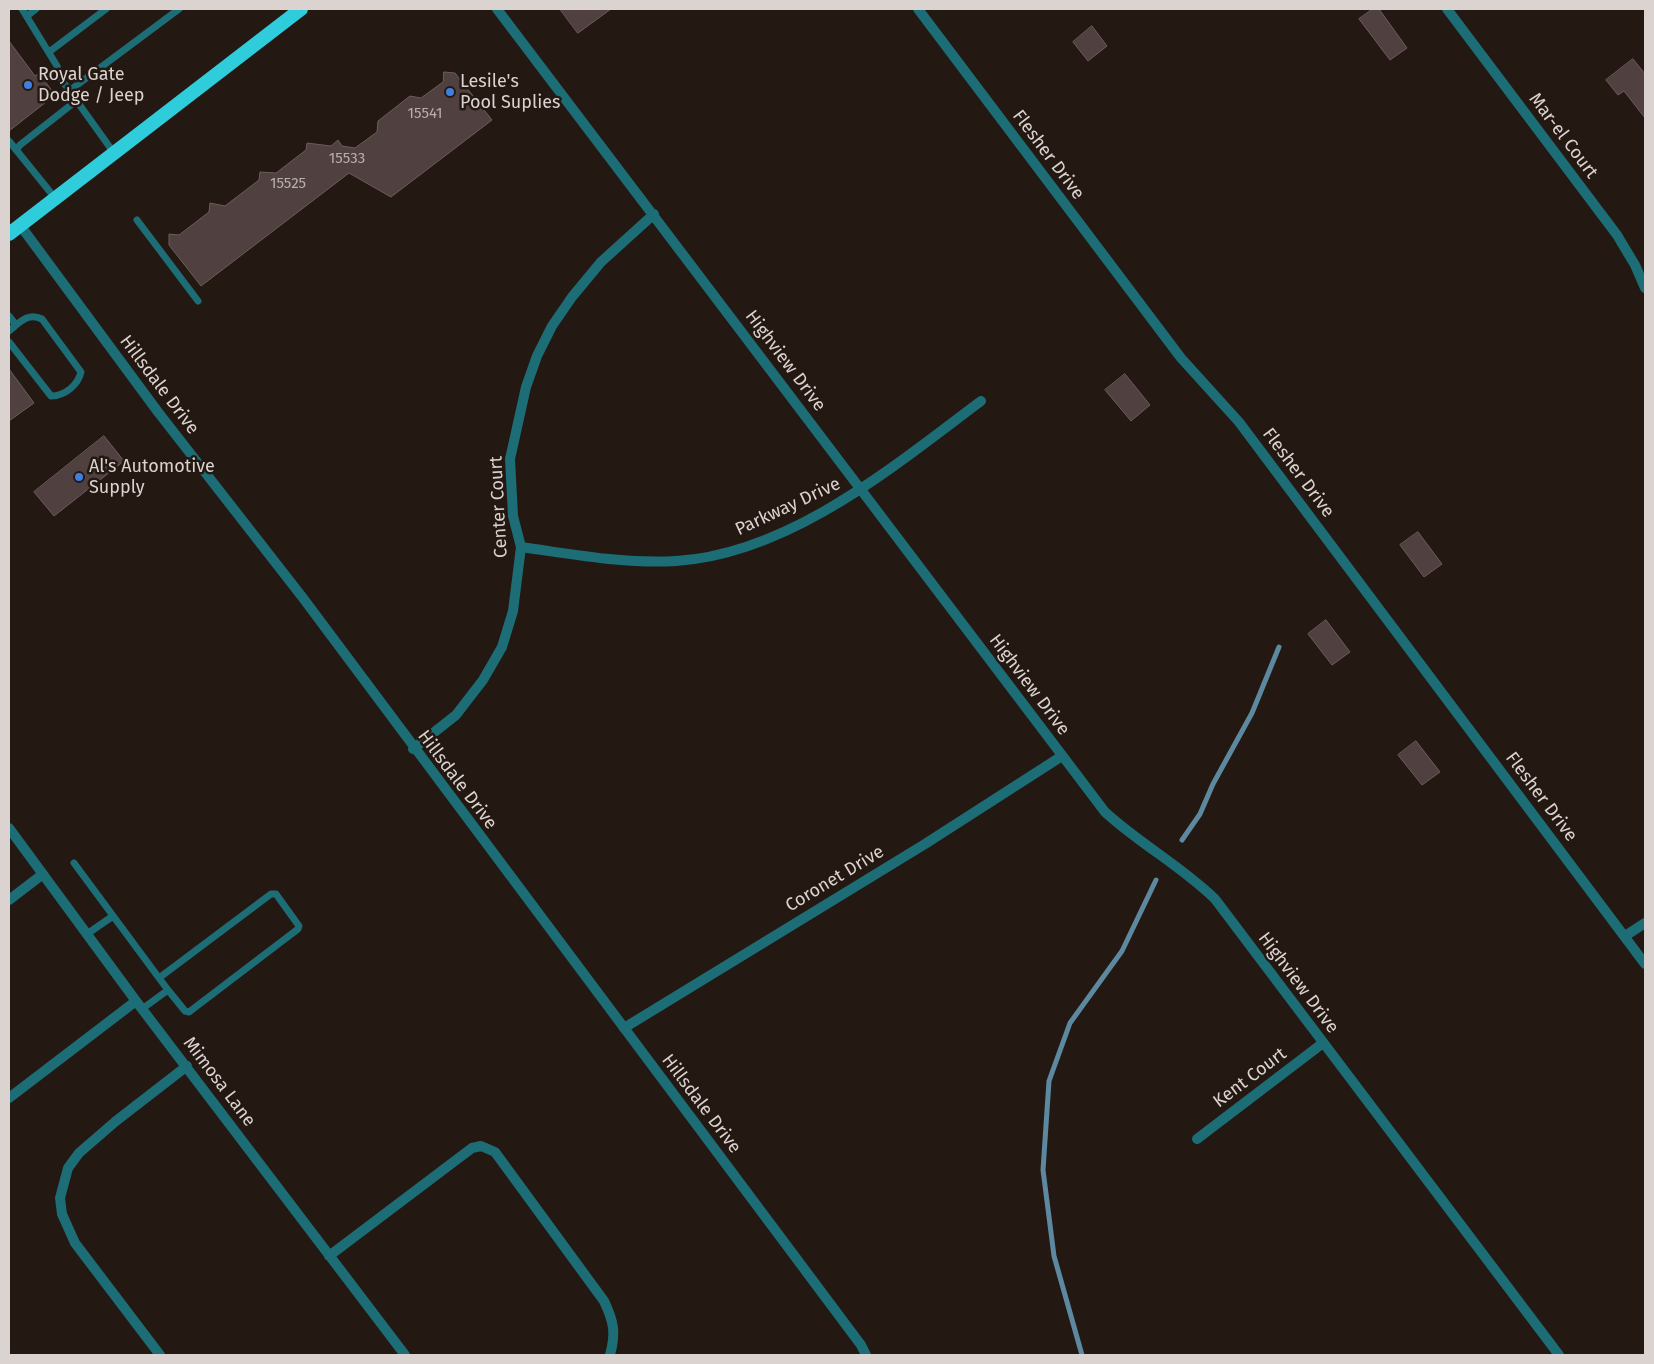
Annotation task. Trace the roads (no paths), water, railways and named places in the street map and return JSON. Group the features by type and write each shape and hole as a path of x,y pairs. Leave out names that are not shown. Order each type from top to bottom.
{"highway":[{"path":"9,234 302,9"}],"street":[{"name":"Highview Drive","path":"497,9 1106,812 1129,833 1175,863 1215,899 1559,1355"},
{"name":"Flesher Drive","path":"918,9 1181,358 1250,437 1645,964"},
{"name":"Mar-el Court","path":"1447,9 1618,235 1636,265 1645,288"},
{"name":"Center Court","path":"414,749 456,715 483,680 502,646 513,611 521,547 513,516 510,459 521,404 537,356 552,326 572,297 601,262 654,214"},
{"name":"Hillsdale Drive","path":"20,225 158,412 303,598 861,1345 866,1355"},
{"name":"Parkway Drive","path":"521,547 642,561 711,556 744,547 778,534 862,490 981,401"},
{"name":"Coronet Drive","path":"624,1028 925,844 1062,756"},
{"name":"Mimosa Lane","path":"9,828 139,1005 405,1355"},
{"path":"9,900 43,874"},
{"path":"1625,936 1645,923"},
{"path":"9,1098 139,1005"},
{"name":"Kent Court","path":"1197,1139 1323,1043"},
{"path":"160,1355 75,1243 62,1214 60,1198 68,1168 79,1153 116,1121 187,1066"},
{"path":"329,1256 472,1148 481,1146 494,1152 604,1301 613,1319 614,1340 610,1355"}],"lane":[{"path":"22,9 49,52 69,91 114,153"},
{"path":"27,16 36,9"},
{"path":"49,52 106,9"},
{"path":"69,91 179,9"},
{"path":"16,150 76,101"},
{"path":"9,141 55,198"},
{"path":"137,220 198,301"},
{"path":"9,316 16,326"},
{"path":"9,332 27,317 35,316 42,320 81,372 80,380 66,392 58,396 51,396 9,342"},
{"path":"74,863 159,978 185,1011 189,1012 298,930 299,926 276,894 271,894 159,978"},
{"path":"87,934 113,916"},
{"path":"139,1005 168,990"}],"waterway":[{"path":"1182,840 1200,814 1213,784 1252,713 1279,647"},
{"path":"1082,1355 1054,1256 1043,1170 1049,1081 1070,1023 1122,951 1156,880"}],"place":[{"name":"Royal Gate Dodge / Jeep","path":"28,85"},
{"name":"Lesile's Pool Suplies","path":"450,92"},
{"name":"Al's Automotive Supply","path":"79,477"}]}
